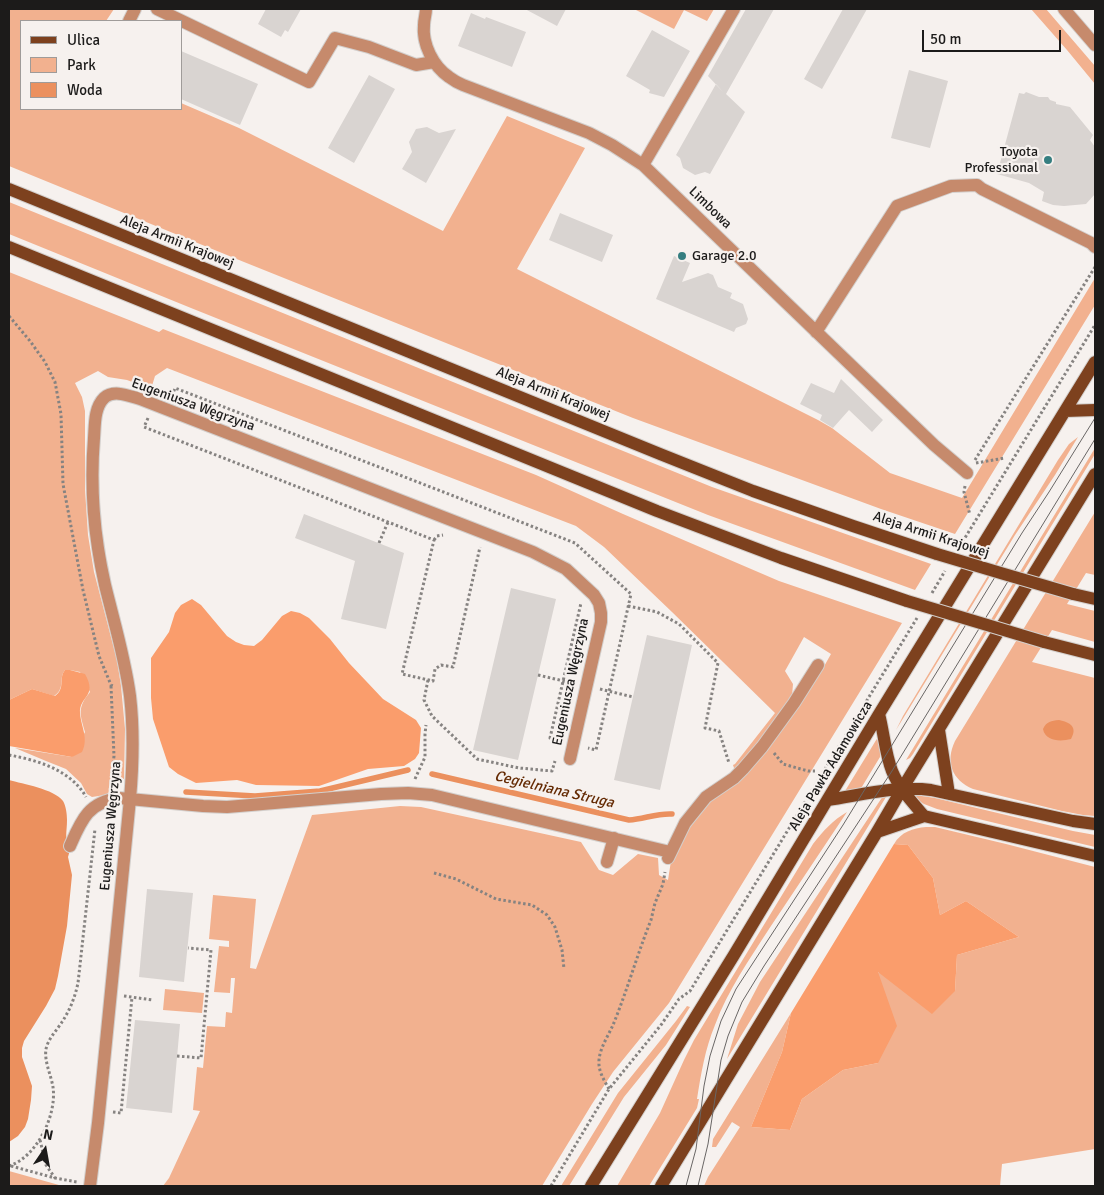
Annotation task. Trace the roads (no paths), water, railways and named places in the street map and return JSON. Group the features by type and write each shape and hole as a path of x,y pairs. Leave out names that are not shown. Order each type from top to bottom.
{"main road":[{"name":"Aleja Armii Krajowej","path":"9,190 728,481 937,554 1095,599"},
{"path":"9,248 657,511 781,558 994,628 1095,655"},
{"name":"Aleja Pawła Adamowicza","path":"591,1186 1095,362"},
{"path":"1065,411 1095,410"},
{"path":"661,1186 1095,474"},
{"path":"879,714 892,771 902,789 924,816"},
{"path":"939,730 949,794"},
{"path":"828,800 917,788 1095,824"},
{"path":"877,832 924,816 1095,856"}],"street":[{"path":"157,9 180,20"},
{"name":"Limbowa","path":"426,9 424,26 430,55 434,62 448,76 462,85 590,133 643,165 934,445 970,468"},
{"path":"643,165 734,9"},
{"path":"1064,9 1095,45"},
{"path":"182,21 309,82 335,38 369,47 416,65 434,62"},
{"path":"816,332 896,206 951,186 977,185 1091,243 1095,248"},
{"name":"Eugeniusza Węgrzyna","path":"90,1185 98,1123 130,799 132,748 130,698 122,651 105,585 98,546 92,484 97,411 105,397 112,394 122,394 154,404 533,552 566,569 594,594 602,613 570,759"},
{"path":"70,846 83,818 91,809 109,799 119,798 227,807 408,793 432,795 614,838 669,856 685,823 706,796 734,778 744,769 794,703 818,665"},
{"path":"608,862 614,838"}],"water":[{"path":"1059,720 1072,726 1074,731 1071,739 1054,740 1044,733 1043,729 1046,724"},
{"path":"9,780 46,790 63,801 67,813 66,838 70,850 68,857 72,875 67,926 55,989 24,1041 22,1048 22,1057 32,1086 28,1119 18,1136 9,1142"}],"waterway":[{"name":"Cegielniana Struga","path":"186,792 255,796 320,791 408,770"},
{"name":"Cegielniana Struga","path":"432,774 629,820 661,814 672,814"}],"tram line":[{"path":"686,1186 696,1149 710,1056 721,1021 736,989 843,825 1022,533 1095,418"},
{"path":"698,1186 708,1144 721,1060 728,1036 742,1002 892,771 1095,439"}],"place":[{"name":"Toyota Professional","path":"1048,160"},
{"name":"Garage 2.0","path":"682,256"}]}
